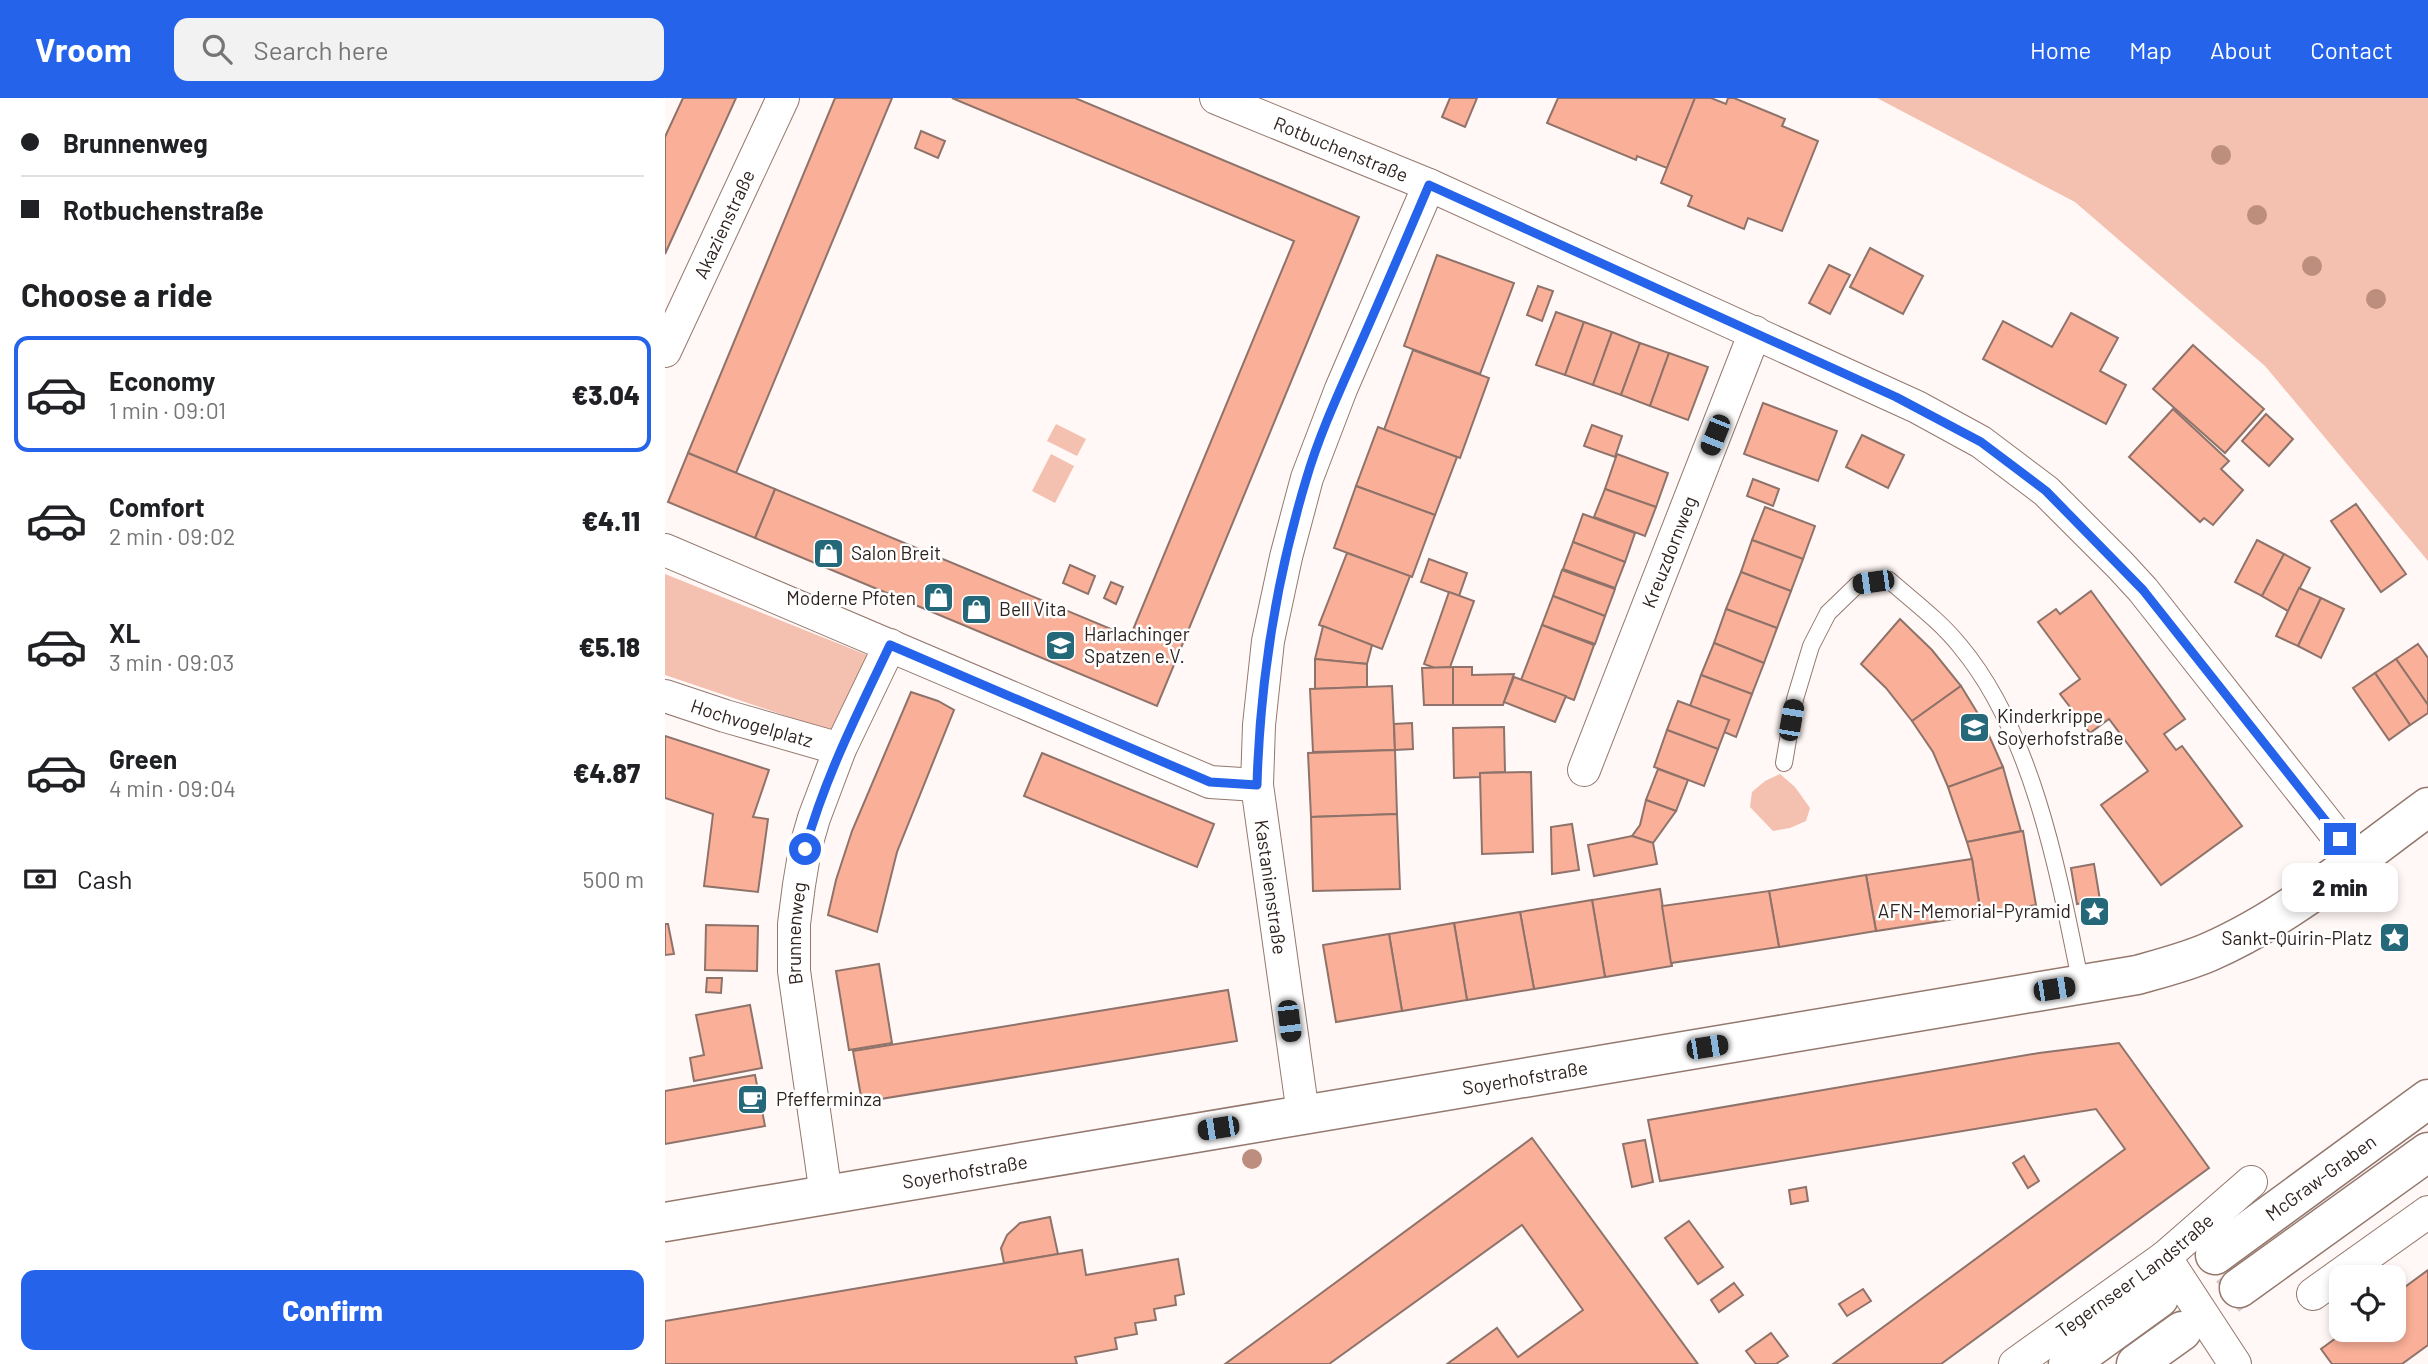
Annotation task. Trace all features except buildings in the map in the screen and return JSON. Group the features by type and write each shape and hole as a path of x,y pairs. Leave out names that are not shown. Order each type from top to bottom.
{"main road":[{"path":"2356,860 2428,807"},
{"name":"Soyerhofstraße","path":"665,1222 2137,975 2172,966 2208,952 2262,924 2356,860"},
{"name":"McGraw-Graben","path":"2215,1255 2428,1099"},
{"path":"2239,1289 2428,1152"},
{"path":"2068,1364 2159,1298"},
{"path":"2136,1364 2182,1331"}],"street":[{"name":"Akazienstraße","path":"665,351 783,98"},
{"name":"Rotbuchenstraße","path":"1216,98 1429,185 1917,407 1981,442 2046,491 2143,590 2356,860"},
{"name":"Kastanienstraße","path":"1303,1114 1257,785 1259,725 1268,641 1307,478 1341,389 1429,185"},
{"name":"Kreuzdornweg","path":"1584,769 1755,332"},
{"path":"665,550 1210,782 1257,785"},
{"name":"Brunnenweg","path":"825,1195 795,986 794,924 805,849 814,818 840,749 890,645"},
{"name":"Hochvogelplatz","path":"665,696 840,749"},
{"name":"Tegernseer Landstraße","path":"2015,1364 2165,1257 2251,1181"},
{"path":"2313,1294 2428,1212"},
{"path":"2165,1257 2223,1360"}],"lane":[{"path":"1784,764 1795,699 1811,646 1828,614 1857,585 1889,580 1960,646 2001,708 2036,791 2081,985"}],"shaded area":[{"path":"1877,98 2428,98 2428,561 2265,366 2075,202"},
{"path":"1056,424 1086,439 1077,456 1047,441"},
{"path":"1051,454 1074,466 1055,503 1032,491"},
{"path":"665,574 867,655 831,731 665,675"},
{"path":"1780,774 1795,787 1810,808 1806,821 1773,831 1750,807 1752,792 1765,781"}],"tunnel":[{"path":"2182,1331 2239,1288"}],"place":[{"name":"Salon Breit","path":"828,553"},
{"name":"Moderne Pfoten","path":"939,598"},
{"name":"Bell Vita","path":"976,609"},
{"name":"Harlachinger Spatzen e.V.","path":"1061,645"},
{"name":"Kinderkrippe Soyerhofstraße","path":"1974,727"},
{"name":"AFN-Memorial-Pyramid","path":"2094,911"},
{"name":"Sankt-Quirin-Platz","path":"2395,938"},
{"name":"Pfefferminza","path":"753,1099"}],"route":[{"path":"805,849 840,749 890,645 1210,782 1257,785 1259,725 1268,641 1307,478 1341,389 1429,185 1896,397 1981,442 2046,491 2143,590 2340,839"}]}
